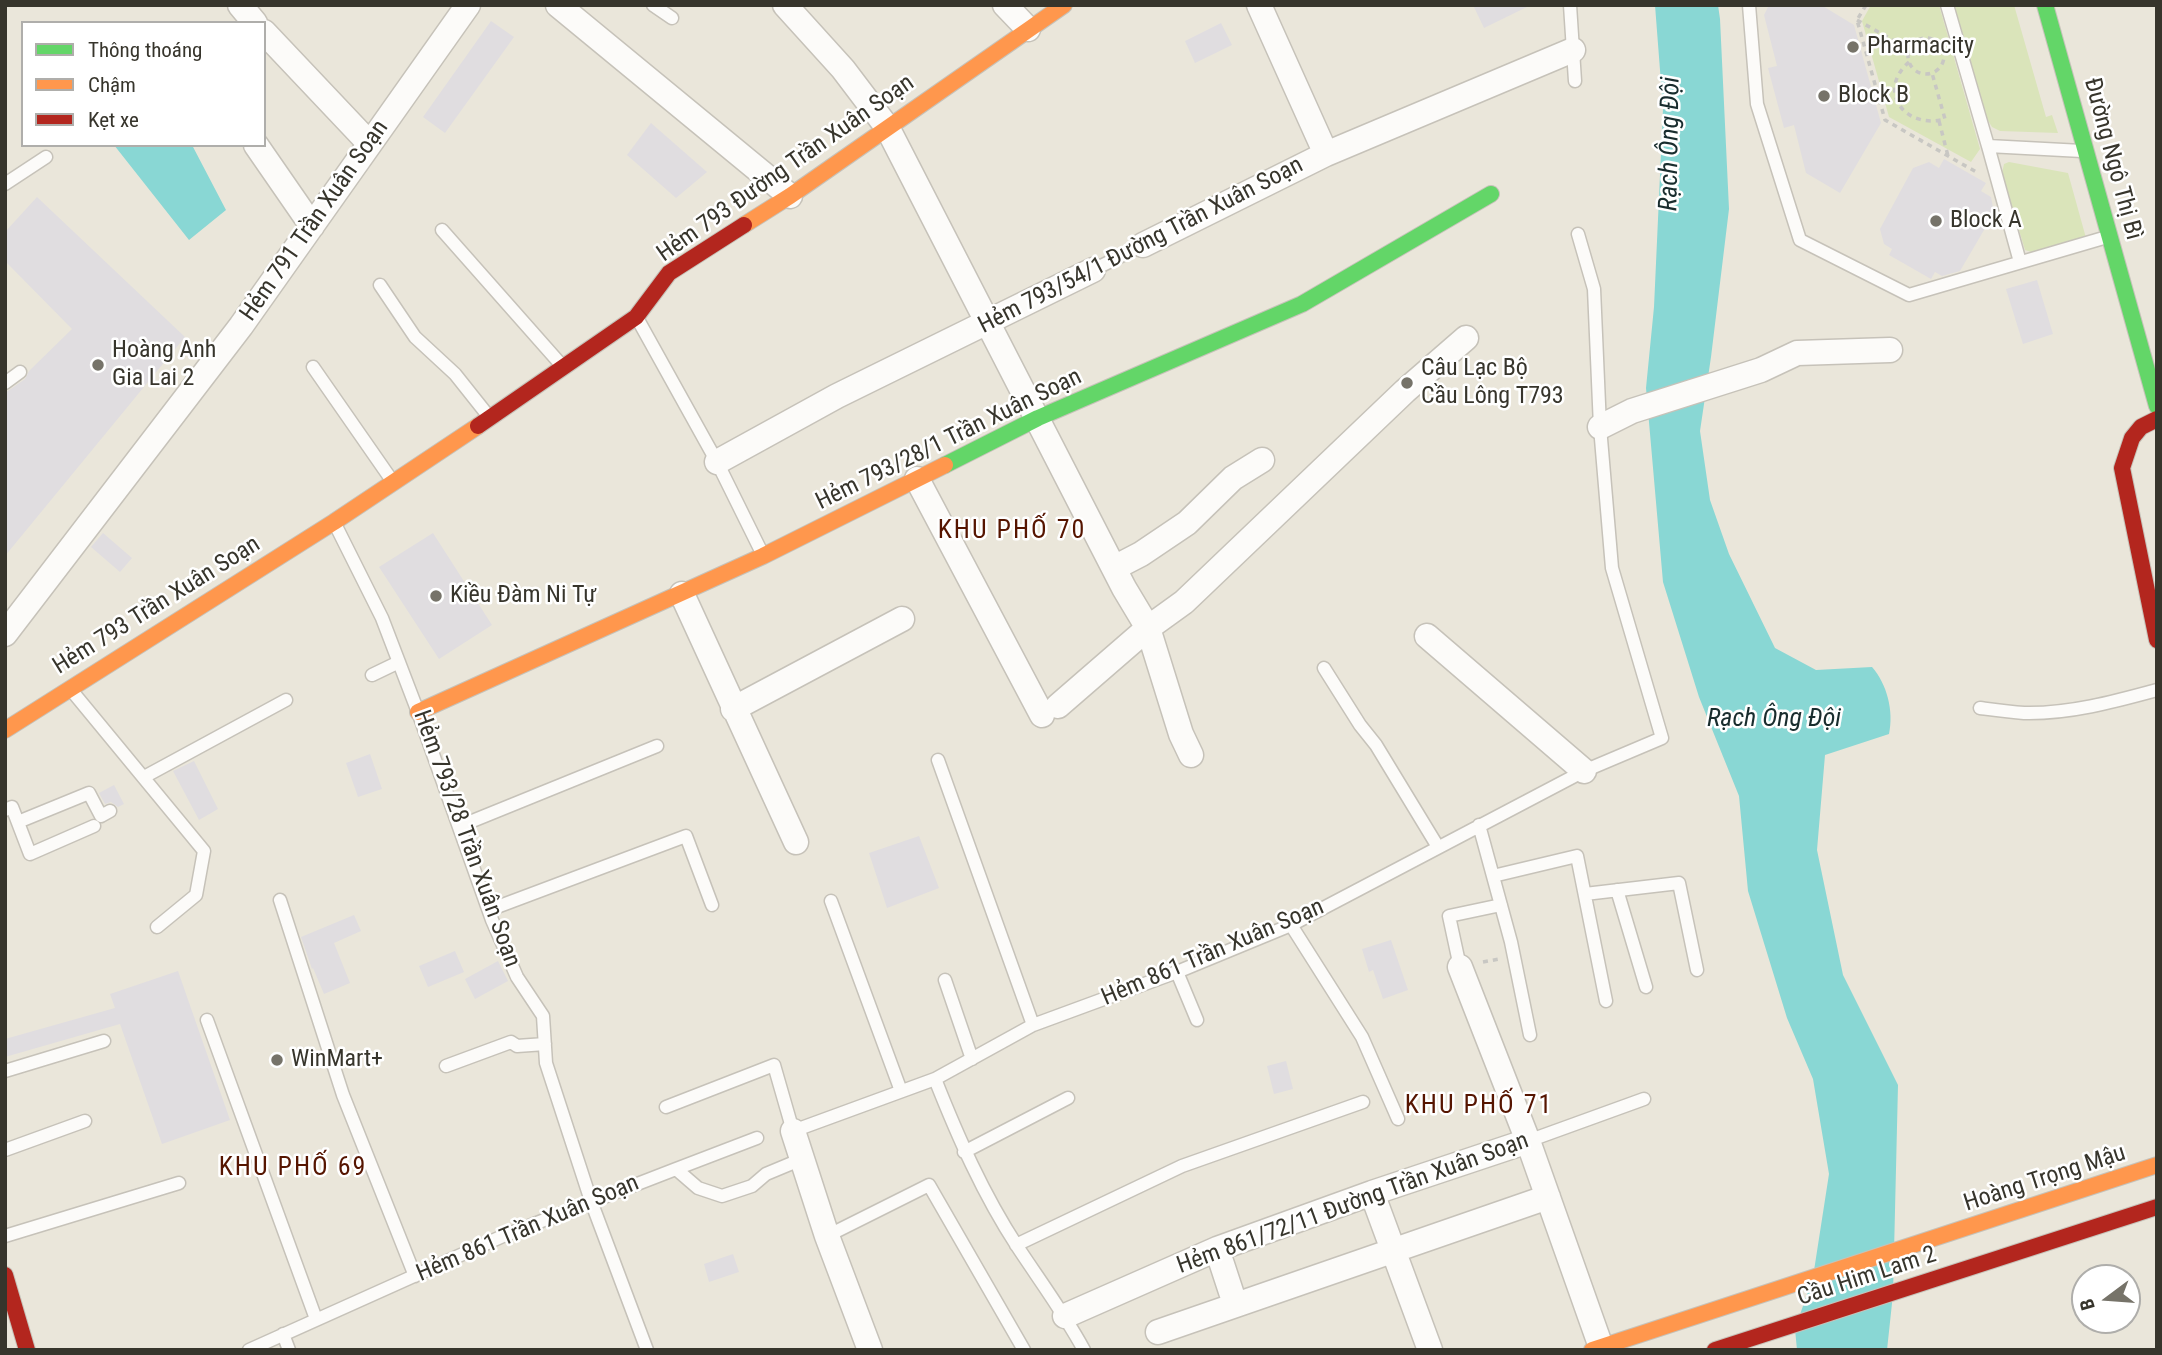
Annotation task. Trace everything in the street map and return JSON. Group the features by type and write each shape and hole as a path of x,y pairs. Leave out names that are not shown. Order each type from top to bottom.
{"street":[{"name":"Hẻm 791 Trần Xuân Soạn","path":"5,634 220,355 468,5"},
{"path":"785,5 843,69 887,127 1147,628 1181,734 1191,755"},
{"path":"1006,5 1028,29"},
{"name":"Hẻm 793 Đường Trần Xuân Soạn","path":"334,522 565,368 636,317 669,272 790,196 1064,5"},
{"path":"1258,5 1326,154"},
{"name":"Đường Ngô Thị Bì","path":"2045,5 2157,406"},
{"path":"572,10 790,196"},
{"path":"266,30 369,143"},
{"name":"Hẻm 793/54/1 Đường Trần Xuân Soạn","path":"1143,245 1326,154 1573,50"},
{"path":"257,147 312,226"},
{"name":"Hẻm 793/28/1 Trần Xuân Soạn","path":"418,712 763,556 1038,418 1301,304 1491,194"},
{"name":"Hẻm 793/54/1 Đường Trần Xuân Soạn","path":"717,462 838,396 1093,271"},
{"path":"917,479 1050,710 1147,628 1184,602 1405,391 1466,338"},
{"path":"1600,427 1632,411 1761,370 1797,353 1890,350"},
{"path":"2157,419 2142,425 2127,444 2122,468 2157,640"},
{"path":"1114,568 1141,554 1187,523 1233,478 1262,460"},
{"name":"Hẻm 793 Trần Xuân Soạn","path":"5,730 334,522"},
{"path":"682,594 796,842"},
{"path":"733,709 902,620"},
{"path":"1427,636 1584,771"},
{"path":"1460,967 1528,1141 1598,1349"},
{"path":"793,1131 827,1236 870,1350"},
{"name":"Hẻm 861/72/11 Đường Trần Xuân Soạn","path":"1065,1316 1217,1249 1528,1141"},
{"name":"Hoàng Trọng Mậu","path":"1947,1235 2157,1165"},
{"path":"1372,1193 1430,1350"},
{"path":"1158,1332 1548,1197"},
{"name":"Cầu Him Lam 2","path":"1715,1350 2157,1207"},
{"name":"Cầu Him Lam 2","path":"1598,1349 1947,1235"},
{"path":"1217,1249 1236,1304"},
{"path":"5,1275 27,1350"}],"lane":[{"path":"653,5 672,18"},
{"path":"1570,5 1575,81"},
{"path":"1749,5 1757,104 1800,240 1909,295 2110,237"},
{"path":"1947,5 2020,262"},
{"path":"1988,146 2087,152"},
{"path":"5,184 46,157"},
{"path":"442,230 565,368"},
{"path":"1578,234 1594,289 1600,427"},
{"name":"Hẻm 793/54/1 Đường Trần Xuân Soạn","path":"1093,271 1143,245"},
{"path":"380,285 415,337 455,374 490,418"},
{"path":"636,317 717,462 763,556"},
{"path":"313,367 393,482"},
{"path":"5,383 20,372"},
{"name":"Hẻm 861 Trần Xuân Soạn","path":"793,1131 934,1079 1033,1025 1178,972 1291,925 1584,771 1662,738 1612,568 1600,427"},
{"name":"Hẻm 793/28 Trần Xuân Soạn","path":"334,522 382,618 489,910 517,977 543,1016 547,1063 591,1201 647,1350"},
{"path":"372,675 399,662"},
{"path":"1324,668 1376,745 1438,847"},
{"path":"69,688 204,851 196,895 157,927"},
{"path":"1980,708 2023,713 2058,712 2102,705 2157,690"},
{"path":"144,777 286,700"},
{"path":"460,826 657,746"},
{"path":"938,760 1033,1025"},
{"path":"18,822 89,793 100,816 110,811"},
{"path":"5,810 12,807 30,854 94,826"},
{"path":"1479,825 1514,956 1530,1035"},
{"path":"489,910 686,836 712,905"},
{"path":"1493,876 1577,856 1606,1001"},
{"path":"1585,894 1679,883 1697,970"},
{"path":"1617,890 1646,988"},
{"path":"280,900 343,1095 415,1276"},
{"path":"831,901 901,1091"},
{"path":"1460,967 1448,916 1501,905"},
{"path":"1291,925 1362,1037 1398,1119"},
{"path":"1178,972 1197,1020"},
{"path":"945,980 972,1059"},
{"path":"207,1020 316,1318"},
{"path":"5,1071 104,1041"},
{"path":"446,1066 511,1042 517,1046 545,1044"},
{"path":"666,1107 774,1065 793,1131"},
{"path":"934,1079 964,1152 1016,1245 1065,1316 1084,1350"},
{"path":"964,1152 1068,1098"},
{"name":"Hẻm 861/72/11 Đường Trần Xuân Soạn","path":"1528,1141 1644,1099"},
{"path":"1016,1245 1182,1166 1363,1102"},
{"path":"5,1150 85,1121"},
{"name":"Hẻm 861 Trần Xuân Soạn","path":"249,1350 316,1318 591,1201 757,1138"},
{"path":"676,1168 698,1188 722,1196 752,1186 766,1174 802,1159"},
{"path":"5,1236 179,1183"},
{"path":"827,1236 929,1185 1024,1350"},
{"path":"283,1334 289,1350"}],"path":[{"path":"1866,5 1857,20 1885,120 1998,184"},
{"path":"1857,20 1909,49"},
{"path":"1909,62 1918,72 1932,73 1940,68 1944,57 1941,46 1937,41 1919,39 1909,49 1909,62 1897,77 1895,88 1898,103 1905,113 1926,122 1945,119 1932,73"},
{"path":"1939,121 1948,156"},
{"path":"1460,967 1514,956"}],"green space":[{"path":"1871,5 1939,5 1980,149 1971,162 1889,117 1862,21"},
{"path":"1954,5 2014,5 2046,117 2052,115 2058,133 2000,131 1992,127 1987,119"},
{"path":"2009,162 2068,173 2086,238 2034,253 2025,250 2002,173 2004,164"}],"water":[{"name":"Rạch Ông Đội","path":"1655,5 1718,5 1720,19 1729,209 1700,431 1710,500 1729,554 1775,648 1816,670 1872,667 1882,681 1890,707 1889,734 1825,755 1817,850 1843,975 1898,1085 1893,1294 1887,1350 1797,1350 1795,1329 1813,1277 1829,1174 1813,1079 1787,1018 1748,891 1739,796 1699,697 1663,582 1646,388 1654,307 1663,109"},
{"path":"116,147 193,147 226,210 189,240"}],"building":[{"path":"1473,5 1531,5 1484,28"},
{"name":"Block B","path":"1769,5 1821,5 1854,25 1881,123 1840,193 1806,173 1794,125 1784,128 1768,68 1777,66 1764,15"},
{"path":"491,21 514,37 445,133 423,117"},
{"path":"1221,23 1232,45 1195,63 1185,41"},
{"path":"651,123 707,172 676,198 627,155"},
{"name":"Block A","path":"1944,159 1986,183 1981,191 1991,197 1994,213 1960,271 1942,276 1935,272 1931,279 1889,255 1892,249 1884,244 1880,229 1913,168 1929,162 1939,168"},
{"name":"Hoàng Anh Gia Lai 2","path":"37,197 185,337 5,556 5,393 25,379 29,371 72,329 5,261 5,232"},
{"path":"2037,280 2053,334 2023,344 2006,289"},
{"path":"103,533 132,558 120,572 91,547"},
{"name":"Kiều Đàm Ni Tự","path":"433,533 492,625 439,659 379,567"},
{"path":"370,754 382,789 358,797 346,763"},
{"path":"194,761 218,809 199,820 173,771"},
{"path":"114,785 124,804 118,807 111,802 105,804 99,793"},
{"path":"919,836 939,888 887,908 869,853"},
{"path":"354,915 361,931 334,943 350,983 324,994 301,937"},
{"path":"1391,940 1408,990 1383,999 1373,970 1369,972 1362,949"},
{"path":"455,951 464,972 428,987 419,966"},
{"path":"498,961 508,981 475,999 465,979"},
{"path":"178,971 230,1120 162,1144 120,1024 5,1057 5,1039 115,1008 110,994"},
{"path":"1286,1061 1293,1089 1274,1094 1267,1066"},
{"path":"733,1254 739,1272 709,1282 704,1264"}],"traffic: fast":[{"path":"2045,5 2157,406"},
{"path":"945,465 1038,418 1302,304 1491,194"}],"traffic: slow":[{"path":"744,225 790,196 1064,5"},
{"path":"5,730 334,522 478,426"},
{"path":"418,712 763,556 945,465"},
{"path":"1592,1350 2157,1165"}],"traffic: jam":[{"path":"478,426 636,317 669,273 744,225"},
{"path":"2157,419 2141,427 2132,438 2122,468 2157,640"},
{"path":"1715,1350 2157,1207"},
{"path":"5,1275 27,1350"}],"place":[{"name":"Pharmacity","path":"1853,47"},
{"name":"Block B","path":"1824,96"},
{"name":"Block A","path":"1936,221"},
{"name":"Hoàng Anh Gia Lai 2","path":"98,365"},
{"name":"Câu Lạc Bộ Cầu Lông T793","path":"1407,383"},
{"name":"Kiều Đàm Ni Tự","path":"436,596"},
{"name":"WinMart+","path":"277,1060"}],"district":[{"name":"KHU PHỐ 70","path":"1012,531"},
{"name":"KHU PHỐ 71","path":"1479,1106"},
{"name":"KHU PHỐ 69","path":"293,1168"}]}
